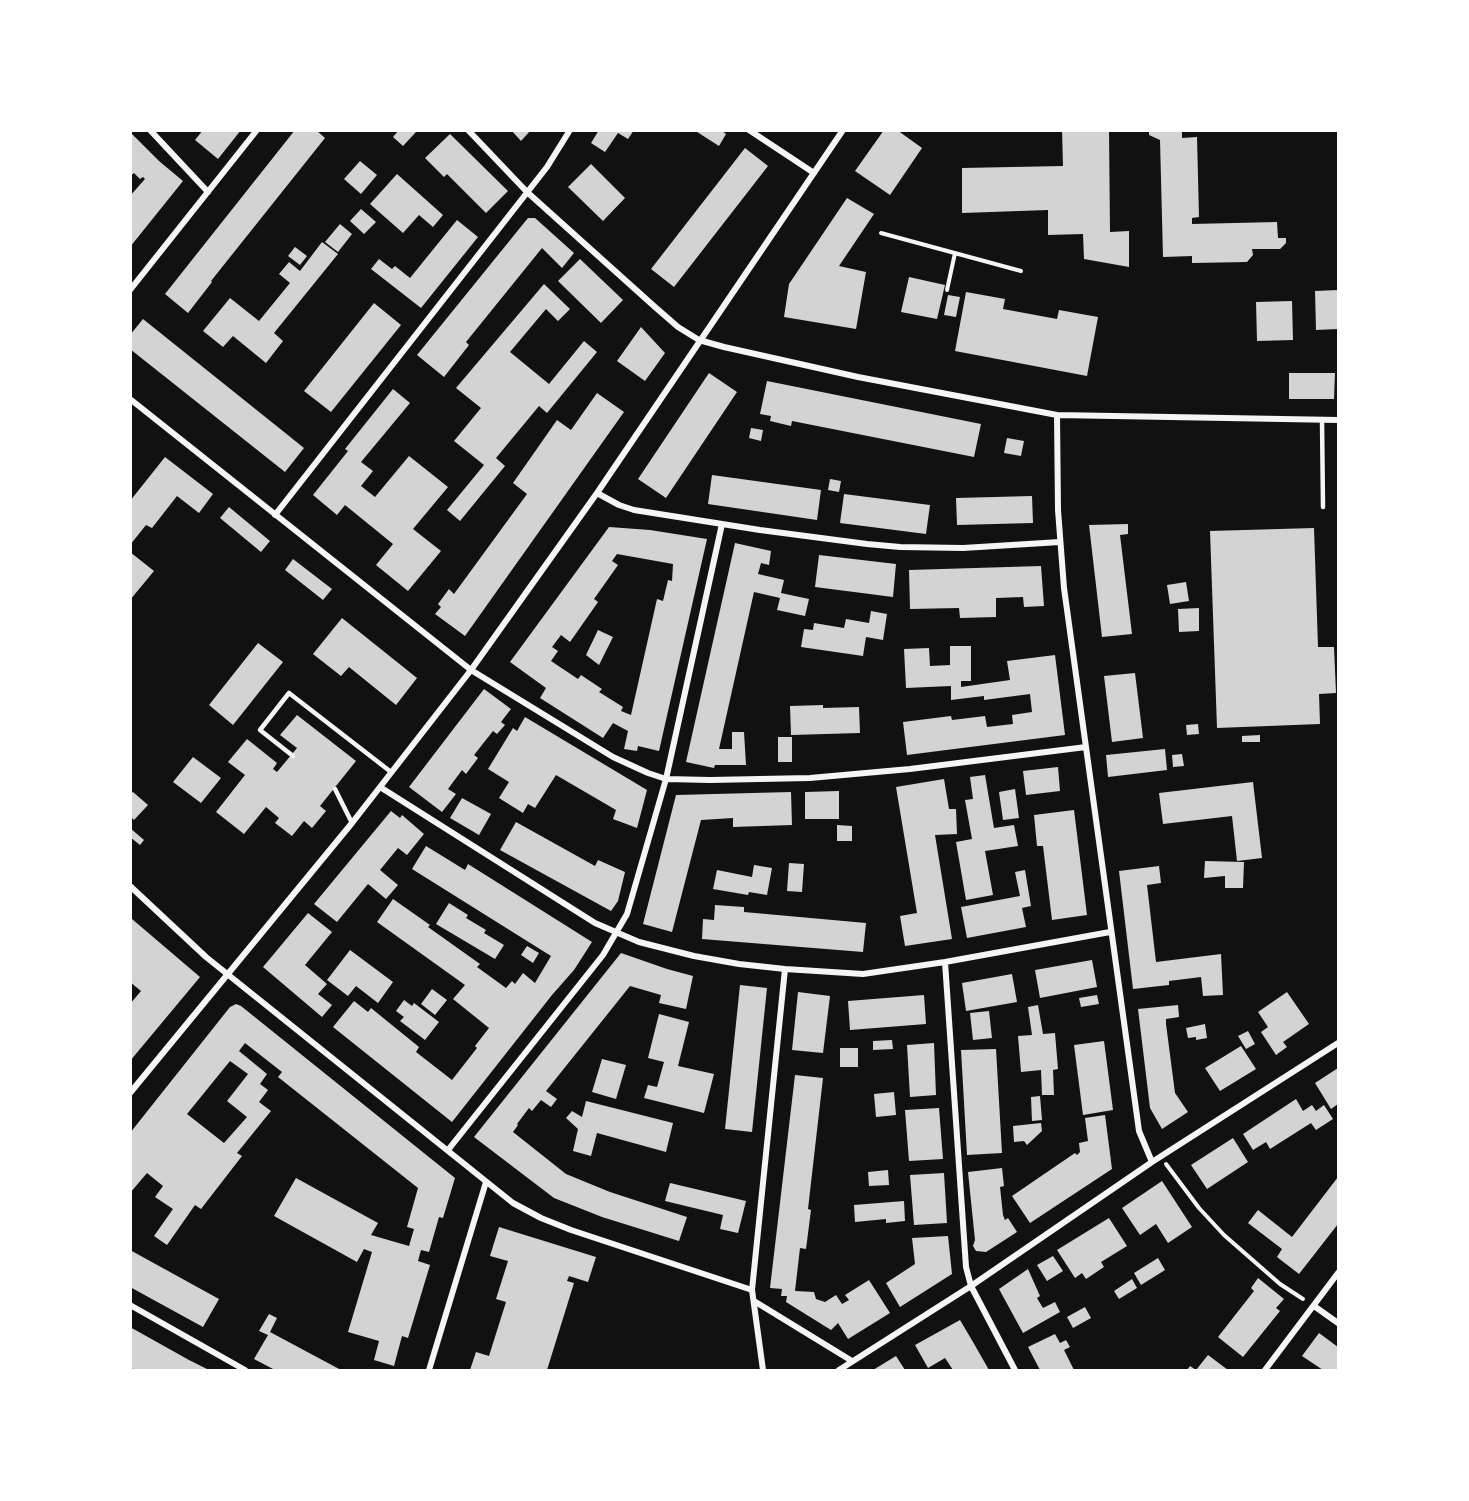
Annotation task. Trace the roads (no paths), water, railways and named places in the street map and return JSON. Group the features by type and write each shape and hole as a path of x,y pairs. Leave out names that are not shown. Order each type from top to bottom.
{"street":[{"path":"150,130 208,192"},
{"path":"130,290 257,130"},
{"path":"468,130 527,192 678,327 699,340 858,377 1057,414 1338,420"},
{"path":"275,516 547,167 570,130"},
{"path":"749,130 814,173"},
{"path":"130,1093 352,822 471,670 597,493 843,130"},
{"path":"130,399 471,670 614,757 666,779 710,780 910,770 1086,747"},
{"path":"1057,414 1060,542 1086,747 1139,1131 1152,1162"},
{"path":"597,493 613,503 634,510 760,530 900,547 963,548 1060,542"},
{"path":"448,1150 603,955 627,914 666,779 722,524"},
{"path":"380,787 579,914 639,942 694,956 785,969 863,974 945,962 1110,932"},
{"path":"130,886 227,975 513,1203 571,1230 752,1290"},
{"path":"945,962 966,1267 971,1286 1015,1371"},
{"path":"762,1371 752,1290 785,969"},
{"path":"838,1371 971,1286 1152,1162 1338,1043"},
{"path":"429,1371 486,1182"},
{"path":"1265,1371 1338,1273"},
{"path":"754,1301 852,1361"},
{"path":"130,1305 245,1371"},
{"path":"1314,1306 1338,1323"}],"lane":[{"path":"1322,420 1323,507"},
{"path":"292,756 261,730 289,693 391,772"},
{"path":"335,789 352,822"}]}
